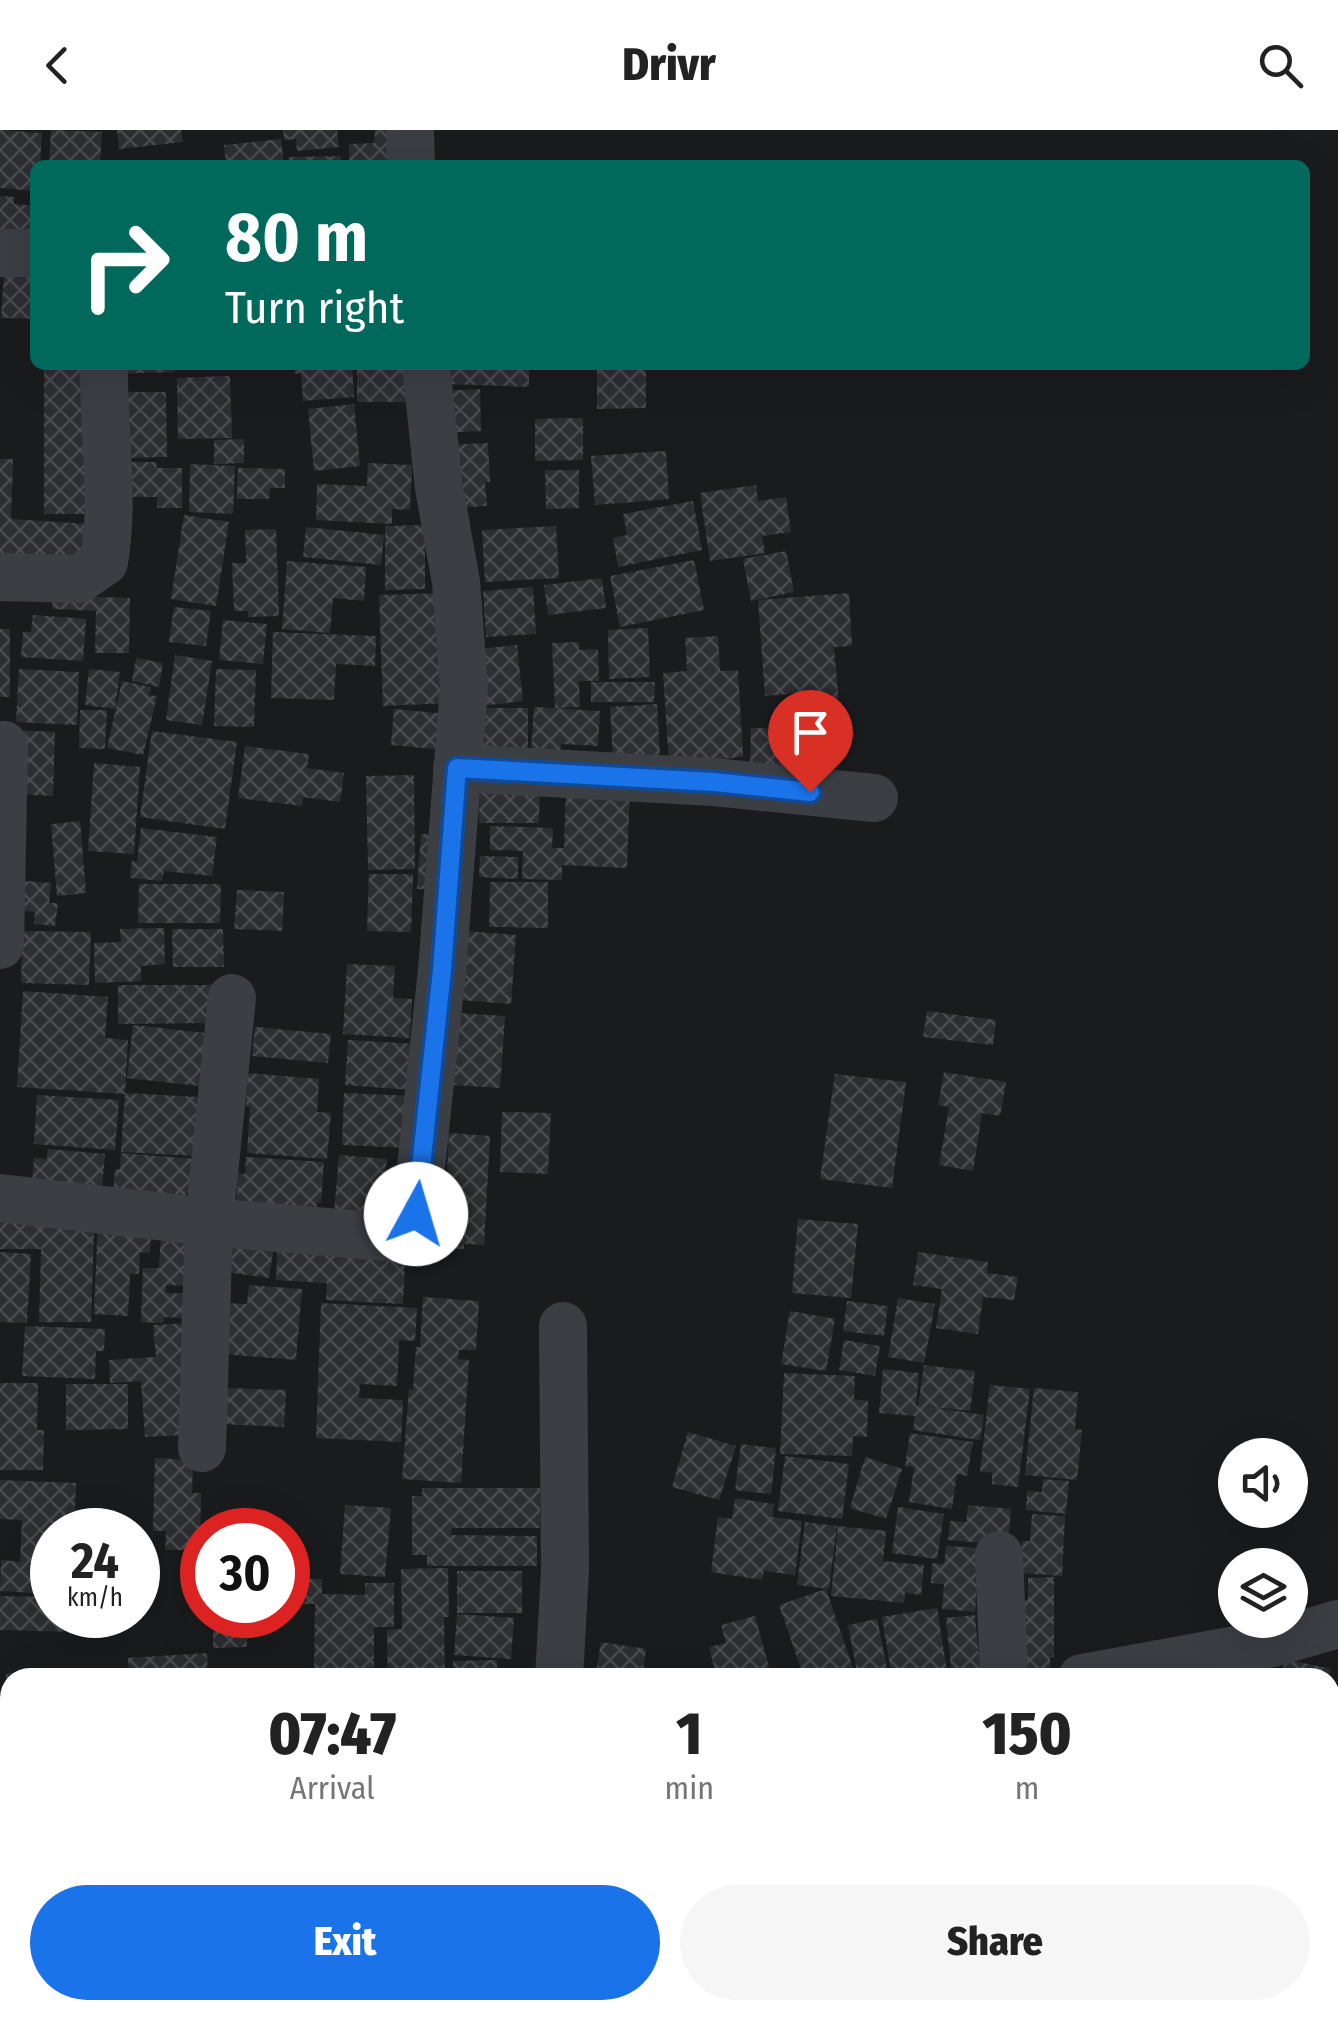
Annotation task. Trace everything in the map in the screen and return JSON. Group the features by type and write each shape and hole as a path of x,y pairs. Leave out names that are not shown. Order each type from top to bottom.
{"street":[{"path":"410,130 412,160"},
{"path":"0,253 30,253"},
{"path":"0,577 79,579 104,562 110,532 104,370"},
{"path":"0,1198 396,1238 410,1228 416,1214 442,970 464,687 458,600 439,488 427,370"},
{"path":"0,945 4,744"},
{"path":"457,768 714,782 874,798"},
{"path":"202,1448 209,1222 232,998"},
{"path":"560,1668 565,1570 563,1326"},
{"path":"999,1555 1004,1668"},
{"path":"1178,1668 1268,1660 1338,1624"}],"building":[{"path":"0,130 42,133 40,160 30,160 30,191 0,188"},
{"path":"51,130 102,132 100,160 49,160"},
{"path":"117,130 181,130 183,142 119,149"},
{"path":"283,130 337,130 339,147 297,151 296,139 284,140"},
{"path":"375,130 397,130 405,160 349,160 349,144 374,143"},
{"path":"281,139 283,160 226,160 224,145"},
{"path":"341,156 341,160 289,160"},
{"path":"0,196 14,197 14,204 30,206 30,252 0,251"},
{"path":"5,261 30,263 30,319 1,318"},
{"path":"44,370 99,370 99,514 44,514"},
{"path":"113,370 174,370 174,372 113,374"},
{"path":"295,370 352,370 354,397 303,401 301,373 295,374"},
{"path":"357,370 408,370 408,402 357,402"},
{"path":"446,370 529,370 529,387 445,384"},
{"path":"597,370 646,370 646,408 597,409"},
{"path":"230,376 232,438 178,439 177,378"},
{"path":"480,389 481,431 443,433 441,391"},
{"path":"115,392 166,392 167,457 116,458"},
{"path":"354,404 360,466 314,471 308,409"},
{"path":"583,418 583,460 535,461 535,419"},
{"path":"244,439 244,463 214,464 214,440"},
{"path":"488,443 487,506 453,508 441,445"},
{"path":"666,451 669,499 595,505 591,456"},
{"path":"0,459 13,459 11,519 89,524 88,568 0,566"},
{"path":"120,462 156,462 157,468 182,468 182,508 157,508 157,497 120,497"},
{"path":"368,463 412,465 410,510 392,509 392,524 316,520 317,484 367,486"},
{"path":"190,464 235,466 233,514 189,512"},
{"path":"238,468 285,469 285,488 270,488 269,499 237,499"},
{"path":"545,470 579,470 579,508 546,509"},
{"path":"756,485 758,501 786,497 791,532 762,536 765,553 710,561 700,493"},
{"path":"693,501 702,550 618,567 613,538 627,535 623,514"},
{"path":"184,515 229,522 216,606 171,599"},
{"path":"425,525 425,589 385,590 385,526"},
{"path":"556,526 559,578 485,582 482,530"},
{"path":"306,527 384,535 381,565 303,557"},
{"path":"276,529 279,616 248,617 248,611 234,611 232,563 246,563 245,530"},
{"path":"786,551 794,592 751,601 743,559"},
{"path":"694,560 704,610 620,627 610,576"},
{"path":"287,561 366,567 364,601 333,598 330,633 282,629"},
{"path":"602,578 606,608 548,615 544,585"},
{"path":"533,587 536,634 486,637 483,591"},
{"path":"53,591 130,598 129,653 95,653 96,611 52,609"},
{"path":"444,593 447,703 383,706 379,595"},
{"path":"849,593 852,646 834,647 841,726 814,728 811,692 765,696 758,600"},
{"path":"174,607 211,611 206,646 169,642"},
{"path":"33,615 86,619 83,661 21,657 23,632 31,632"},
{"path":"223,620 267,624 263,664 219,660"},
{"path":"648,628 650,677 609,679 608,630"},
{"path":"0,629 10,629 10,697 0,697"},
{"path":"273,632 376,636 375,666 336,664 334,700 271,698"},
{"path":"718,636 720,671 738,670 743,757 669,763 663,673 687,671 685,638"},
{"path":"579,642 579,650 598,649 599,681 579,681 580,707 555,708 552,643"},
{"path":"517,645 523,701 481,706 476,649"},
{"path":"175,655 212,661 202,725 166,720"},
{"path":"136,658 163,663 159,687 132,681"},
{"path":"19,669 79,672 77,725 16,722"},
{"path":"89,669 120,672 115,709 85,705"},
{"path":"216,669 256,670 254,727 214,726"},
{"path":"122,681 151,687 149,695 157,696 143,755 107,748"},
{"path":"591,682 655,682 654,702 591,702"},
{"path":"657,704 660,755 613,758 610,707"},
{"path":"534,707 600,711 598,746 561,744 560,754 531,752"},
{"path":"484,708 528,708 528,749 476,749"},
{"path":"394,709 448,714 445,750 391,745"},
{"path":"80,710 107,710 105,749 79,748"},
{"path":"751,728 803,729 801,769 750,768"},
{"path":"13,730 55,732 53,796 10,794"},
{"path":"152,731 237,742 225,829 140,817"},
{"path":"814,733 838,735 837,755 813,753"},
{"path":"245,746 309,754 307,768 344,773 340,802 303,797 302,806 238,798"},
{"path":"94,763 140,767 134,854 88,851"},
{"path":"414,775 415,869 368,870 366,776"},
{"path":"480,779 540,779 539,823 479,823"},
{"path":"566,785 630,787 627,868 562,865 562,880 522,879 523,851 490,850 490,826 553,828 552,848 564,848"},
{"path":"80,821 86,893 57,896 51,824"},
{"path":"141,828 217,837 212,876 164,871 162,881 130,878 132,861 137,862"},
{"path":"421,834 446,835 442,890 417,889"},
{"path":"480,856 518,857 518,879 479,877"},
{"path":"369,874 413,874 411,932 367,931"},
{"path":"25,881 51,883 49,903 58,903 55,926 34,924 35,912 23,911"},
{"path":"490,882 548,882 548,928 489,927"},
{"path":"139,884 221,884 220,923 138,923"},
{"path":"237,890 284,892 282,931 234,929"},
{"path":"164,928 165,964 141,966 141,981 95,983 94,943 121,942 120,929"},
{"path":"172,929 223,929 224,967 173,967"},
{"path":"23,931 91,932 89,985 21,983"},
{"path":"466,931 516,935 511,1004 461,1000"},
{"path":"347,964 395,966 393,998 412,999 410,1038 343,1034"},
{"path":"118,985 212,985 212,1023 118,1024"},
{"path":"23,991 108,997 105,1038 128,1040 125,1094 17,1087"},
{"path":"927,1011 996,1020 993,1045 923,1037"},
{"path":"459,1013 505,1016 500,1088 437,1084"},
{"path":"133,1025 215,1034 209,1087 127,1078"},
{"path":"255,1027 331,1034 328,1063 252,1056"},
{"path":"348,1040 417,1044 413,1090 345,1085"},
{"path":"944,1072 1006,1082 1000,1116 982,1113 973,1171 939,1165 949,1107 938,1105"},
{"path":"248,1073 319,1079 317,1112 331,1113 327,1159 247,1153"},
{"path":"835,1074 906,1082 892,1188 820,1179"},
{"path":"125,1093 200,1097 196,1156 121,1152"},
{"path":"344,1093 413,1096 410,1148 342,1145"},
{"path":"37,1095 119,1100 115,1150 34,1144"},
{"path":"502,1112 551,1113 548,1174 500,1172"},
{"path":"449,1133 490,1136 484,1245 464,1244 464,1249 424,1247 428,1172 447,1173"},
{"path":"48,1149 105,1154 101,1200 31,1194 34,1158 47,1159"},
{"path":"121,1153 196,1159 193,1194 186,1193 185,1212 112,1207 115,1169 120,1169"},
{"path":"339,1155 387,1159 385,1177 410,1179 407,1212 383,1210 381,1229 333,1225"},
{"path":"246,1157 324,1162 316,1219 236,1215 238,1173 245,1174"},
{"path":"0,1211 94,1227 91,1322 39,1322 41,1249 0,1249"},
{"path":"98,1218 152,1221 150,1253 140,1252 139,1274 130,1274 128,1316 94,1314"},
{"path":"798,1219 858,1224 851,1298 792,1293"},
{"path":"232,1232 275,1238 269,1278 227,1272"},
{"path":"161,1236 189,1237 197,1286 166,1285 166,1293 200,1294 199,1319 164,1317 163,1323 141,1322 143,1268 159,1268"},
{"path":"278,1238 406,1244 403,1304 326,1300 327,1283 276,1280"},
{"path":"0,1252 31,1254 27,1323 0,1322"},
{"path":"918,1252 988,1262 987,1273 1018,1277 1014,1300 983,1297 978,1334 936,1328 942,1289 913,1285"},
{"path":"249,1285 302,1289 296,1360 223,1354 227,1303 247,1304"},
{"path":"423,1297 479,1301 476,1350 459,1350 458,1359 469,1360 461,1483 402,1479 409,1389 413,1390 416,1347 420,1347"},
{"path":"898,1298 935,1304 924,1363 888,1357"},
{"path":"847,1301 888,1306 884,1336 843,1331"},
{"path":"321,1303 417,1308 415,1341 399,1340 397,1386 360,1384 359,1398 403,1400 401,1442 316,1438"},
{"path":"790,1311 835,1319 826,1371 781,1364"},
{"path":"192,1323 198,1434 145,1437 141,1381 110,1383 109,1360 156,1357 153,1325"},
{"path":"25,1326 105,1329 104,1351 96,1351 95,1379 22,1376"},
{"path":"844,1340 880,1346 875,1376 839,1370"},
{"path":"924,1365 975,1371 970,1411 923,1406 984,1415 980,1440 913,1430 915,1416 879,1413 883,1369 919,1373 918,1406"},
{"path":"784,1373 855,1376 854,1399 868,1401 867,1437 853,1436 852,1456 780,1454"},
{"path":"0,1383 38,1383 37,1430 44,1430 43,1470 0,1470"},
{"path":"66,1384 128,1384 128,1429 66,1430"},
{"path":"990,1385 1030,1389 1018,1487 992,1484 992,1473 980,1471"},
{"path":"225,1388 286,1390 284,1427 222,1424"},
{"path":"1034,1388 1078,1392 1075,1429 1082,1430 1077,1480 1025,1475"},
{"path":"688,1432 736,1446 719,1500 672,1487"},
{"path":"910,1433 973,1442 967,1476 957,1474 952,1509 909,1502 914,1467 905,1466"},
{"path":"741,1444 776,1448 771,1494 735,1490"},
{"path":"785,1456 849,1464 842,1519 778,1511"},
{"path":"865,1457 902,1469 886,1519 850,1508"},
{"path":"155,1458 193,1460 192,1493 201,1493 201,1508 180,1508 180,1550 165,1550 166,1531 160,1531 160,1508 154,1508"},
{"path":"1043,1479 1069,1481 1066,1514 1026,1510 1027,1491 1042,1492"},
{"path":"0,1480 76,1483 75,1508 30,1508 30,1593 0,1591 1,1560 20,1562 22,1520 0,1519"},
{"path":"422,1488 540,1488 540,1528 452,1528 451,1535 537,1536 537,1566 427,1566 427,1555 412,1555 412,1496 422,1496"},
{"path":"735,1498 774,1504 772,1517 802,1521 795,1575 764,1571 762,1580 711,1572 718,1517 732,1519"},
{"path":"345,1505 391,1508 385,1577 340,1574"},
{"path":"968,1505 1011,1509 1008,1545 948,1540 950,1521 966,1522"},
{"path":"898,1507 944,1514 937,1559 892,1553"},
{"path":"1032,1514 1065,1516 1062,1576 1020,1573 1022,1541 1030,1541"},
{"path":"805,1522 837,1526 829,1589 797,1585"},
{"path":"838,1526 886,1531 883,1561 924,1565 921,1595 905,1593 904,1603 831,1596"},
{"path":"946,1546 980,1548 975,1612 942,1609 944,1584 931,1583 932,1563 944,1564"},
{"path":"448,1568 445,1668 388,1668 387,1630 402,1629 401,1569"},
{"path":"457,1571 522,1571 522,1613 457,1613"},
{"path":"1054,1577 1054,1657 1050,1657 1050,1668 1012,1668 1012,1600 1028,1600 1028,1578"},
{"path":"310,1579 322,1579 322,1594 365,1595 365,1583 394,1583 394,1627 374,1627 374,1668 314,1668 315,1604 310,1604"},
{"path":"826,1589 853,1668 801,1668 779,1605"},
{"path":"0,1596 30,1597 30,1631 0,1630"},
{"path":"937,1608 946,1668 890,1668 882,1617"},
{"path":"457,1614 514,1618 511,1659 454,1655"},
{"path":"975,1615 980,1668 951,1668 946,1618"},
{"path":"755,1616 769,1668 714,1668 709,1647 726,1643 721,1625"},
{"path":"877,1619 887,1668 856,1668 848,1625"},
{"path":"213,1638 247,1638 247,1647 213,1648"},
{"path":"601,1642 646,1649 643,1668 597,1668"},
{"path":"207,1653 208,1668 128,1668 128,1658"},
{"path":"1285,1659 1326,1668 1283,1668"},
{"path":"497,1660 497,1668 453,1668 453,1661"}],"route":[{"path":"416,1214 442,970 457,768 714,782 810,792"}]}
